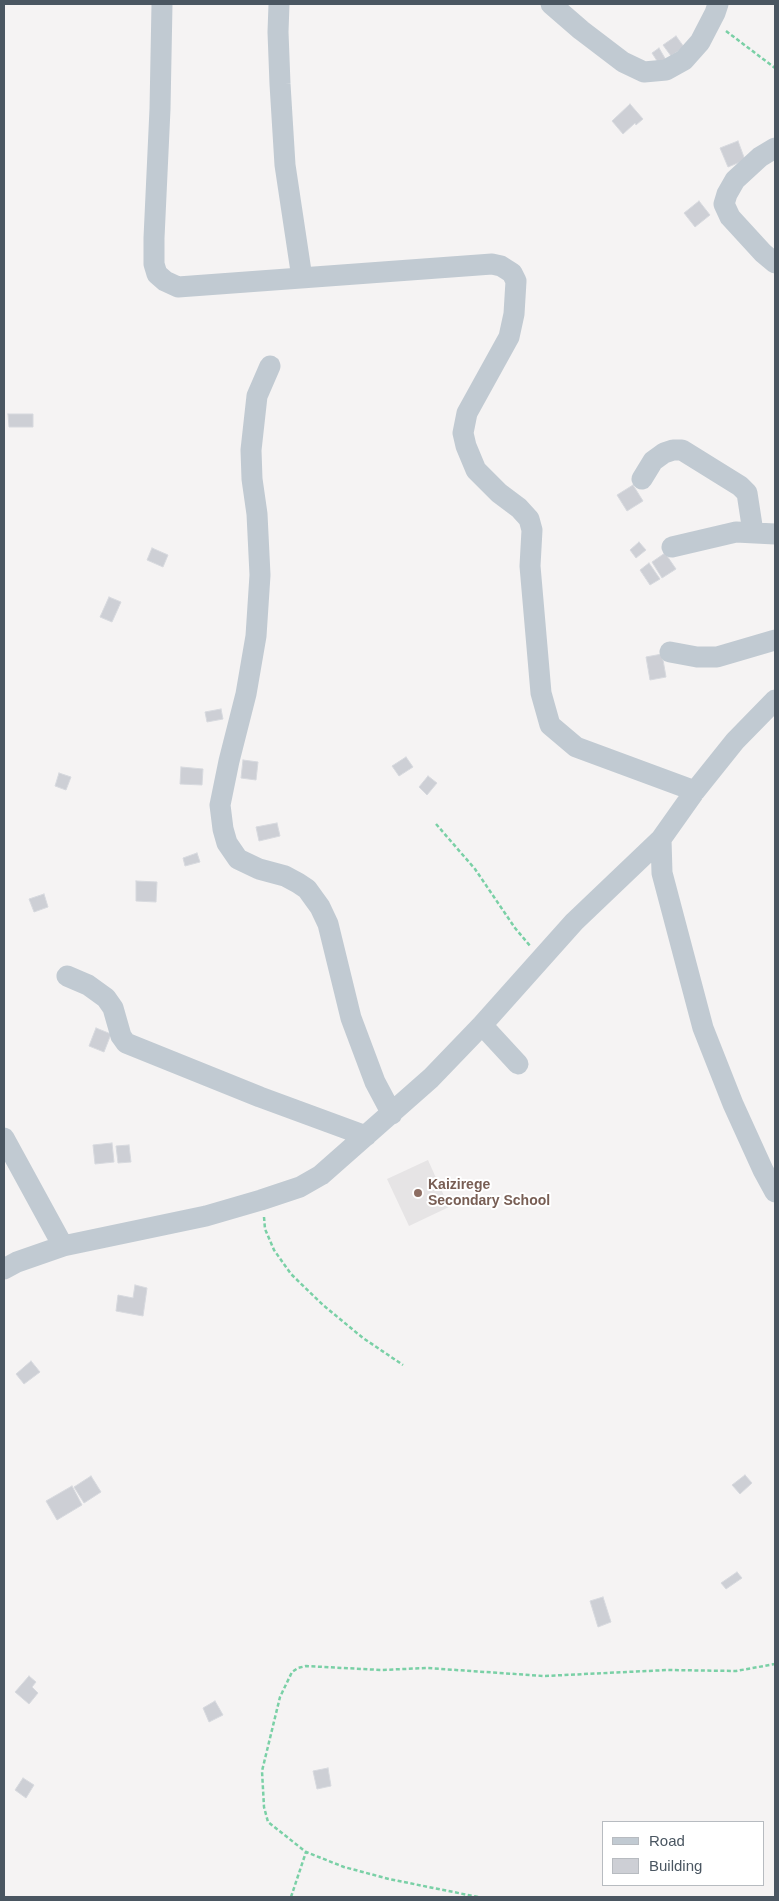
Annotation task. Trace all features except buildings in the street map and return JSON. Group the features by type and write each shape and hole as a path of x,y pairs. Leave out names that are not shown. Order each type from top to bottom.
{"street":[{"path":"162,4 160,109 154,238 154,264 157,274 165,281 178,287 492,264 501,266 512,273 516,281 514,314 509,337 467,413 463,432 466,446 476,470 499,493 520,508 529,520 532,530 530,566 541,693 550,725 576,747 695,791"},
{"path":"279,4 279,66 286,165 302,278"},
{"path":"552,4 581,30 623,62 644,72 666,70 684,60 700,42 716,8"},
{"path":"775,148 760,157 735,180 726,194 724,204 730,216 775,264"},
{"path":"270,366 257,396 251,450 251,472 257,514 260,576 256,636 246,694 228,761 220,805 223,829 227,843 238,859 259,869 285,876 298,883 307,889 320,907 328,924 351,1018 376,1082 392,1114"},
{"path":"642,479 654,461 664,453 682,450 740,486 747,493 753,532"},
{"path":"672,547 736,532 775,534"},
{"path":"670,652 697,657 717,657 775,640"},
{"path":"4,1269 17,1262 63,1246 206,1216 261,1200 300,1187 321,1175 431,1078 482,1025 574,922 661,839 695,791 735,741 775,700"},
{"path":"661,839 662,873 703,1028 737,1112 775,1192"},
{"path":"67,976 88,985 106,998 113,1008 121,1036 126,1043 251,1094 366,1136"},
{"path":"482,1025 518,1064"},
{"path":"4,1138 63,1246"}],"path":[{"path":"716,8 726,33 775,68"},
{"path":"436,824 475,868 515,928 541,959"},
{"path":"261,1200 266,1229 274,1250 291,1274 323,1306 363,1338 403,1365"},
{"path":"478,1897 344,1867 306,1852 268,1822 262,1791 262,1771 280,1697 288,1678 298,1668 306,1666 381,1670 427,1668 544,1676 641,1671 736,1671 775,1664"},
{"path":"291,1897 306,1852"}],"shaded area":[{"name":"Kaizirege Secondary School","path":"428,1160 449,1207 409,1226 387,1179"}],"place":[{"name":"Kaizirege Secondary School","path":"418,1193"}]}
